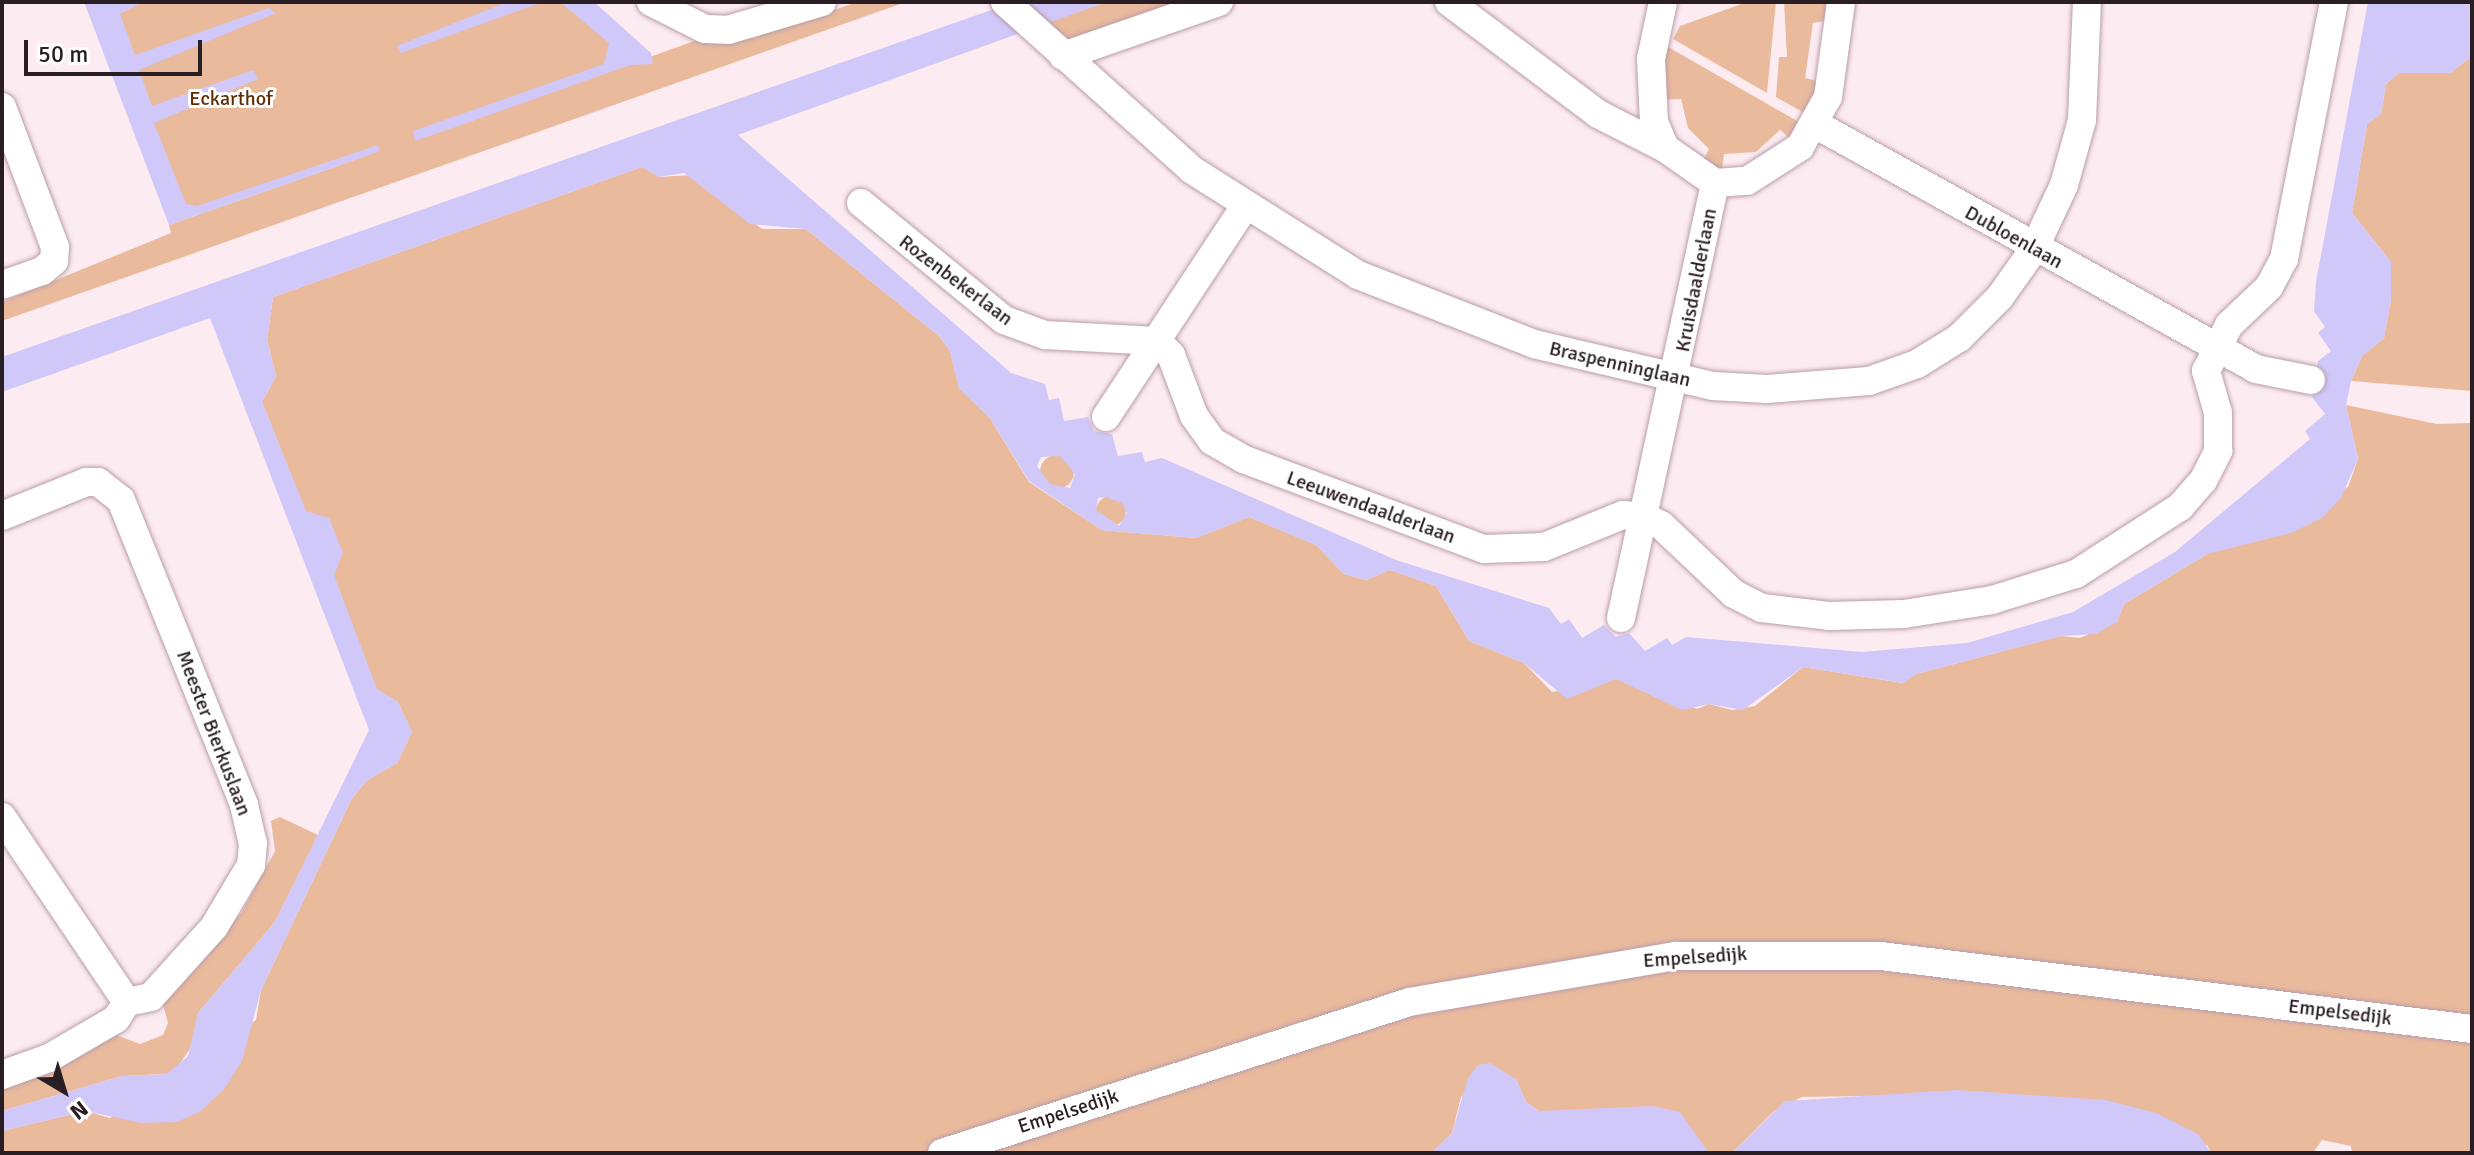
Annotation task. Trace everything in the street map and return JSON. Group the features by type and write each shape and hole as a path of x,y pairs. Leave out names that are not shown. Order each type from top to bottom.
{"street":[{"path":"651,2 705,29 728,30 822,2"},
{"name":"Braspenninglaan","path":"1005,2 1244,208 1358,275 1451,316 1676,378 1767,389 1869,381 1959,338 2034,249 2064,185 2082,120 2087,2"},
{"path":"1056,49 1219,2"},
{"path":"1449,2 1598,114 1665,148 1715,183 1747,181 1773,168 1815,124 1838,49 1841,2"},
{"path":"1663,2 1654,32 1651,84 1654,122 1665,148"},
{"path":"1645,517 1661,525 1734,594 1762,608 1829,616 1904,614 1992,600 2076,574 2180,507 2203,481 2218,451 2218,413 2206,371 2216,345 2269,287 2284,259 2334,2"},
{"path":"2,107 55,247 54,261 42,271 2,285"},
{"name":"Dubloenlaan","path":"1815,124 2034,249 2256,369 2311,380"},
{"name":"Kruisdaalderlaan","path":"1621,618 1676,378 1715,183"},
{"name":"Rozenbekerlaan","path":"861,203 1004,320 1045,335 1157,341"},
{"path":"1106,417 1244,208"},
{"name":"Leeuwendaalderlaan","path":"1157,341 1171,355 1194,416 1212,441 1401,521 1484,549 1516,552 1623,515 1645,517"},
{"name":"Meester Bierkuslaan","path":"2,516 86,482 98,482 121,500 244,805 251,865 214,927 151,997 127,1002 116,1019 49,1058 2,1075"},
{"path":"2,817 127,1002"},
{"name":"Empelsedijk","path":"942,1153 1409,1002 1676,956 1881,956 2472,1029"}],"green space":[{"name":"Eckarthof","path":"92,2 586,2 644,56 415,141 700,39 754,38 857,2 906,2 2,321 2,302 171,233 169,225 380,151 170,222"},
{"path":"1106,2 1194,2 1068,42 1046,23"},
{"path":"1747,2 1776,2 1767,93 1673,39 1680,26"},
{"path":"1784,2 1828,2 1830,20 1813,23 1805,78 1821,82 1808,115 1776,97 1779,57 1787,57"},
{"path":"1663,44 1804,125 1793,141 1780,130 1756,152 1724,154 1722,171 1701,164 1709,149 1688,128 1681,99 1661,100"},
{"path":"2472,56 2472,391 2351,381 2362,356 2384,338 2391,299 2391,262 2352,213 2367,124 2381,114 2386,84 2399,73 2450,73"},
{"path":"642,167 659,177 692,175 762,229 806,229 939,336 950,351 959,388 990,418 1029,482 1102,530 1196,538 1249,517 1316,545 1344,574 1366,580 1390,570 1436,586 1469,641 1524,663 1552,692 1616,679 1697,709 1709,704 1732,710 1755,706 1803,667 1903,683 1916,674 2061,636 2080,638 2117,622 2124,604 2207,554 2348,487 2358,459 2346,405 2437,424 2472,423 2472,1022 1978,956 1604,958 1051,1110 923,1153 2,1153 2,1131 86,1111 110,1118 256,1020 261,990 351,800 366,781 397,763 412,732 398,702 377,690 262,402 276,376 267,340 273,297"},
{"path":"1057,455 1069,460 1074,472 1069,484 1057,489 1045,484 1040,472 1045,460"},
{"path":"1111,496 1117,497 1125,505 1125,517 1117,525 1111,526 1105,525 1097,517 1096,511 1097,505 1105,497"},
{"path":"280,817 318,835 275,922 198,1013 194,1043 179,1065 167,1074 122,1076 2,1111 2,1079 111,1033 140,1044 163,1035 168,1023 163,1004 242,912 275,851 271,821"},
{"path":"1801,961 2472,1038 2472,1153 2352,1153 2351,1146 2322,1140 2313,1153 2211,1153 2207,1145 1862,1096 1802,1097 1774,1111 1732,1153 1709,1153 1539,1111 1526,1102 1516,1079 1461,1097 1452,1133 1432,1153 968,1153 1329,1033 1569,977"}],"shaded area":[{"path":"84,2 143,2 120,14 135,55 269,8 276,13 139,70 152,106 253,70 258,79 154,123 186,204 197,206 378,145 380,151 169,225"},
{"path":"507,2 543,2 401,53 397,46"},
{"path":"560,2 594,2 651,53 653,64 630,65 415,141 413,131 604,64 609,43"},
{"path":"1014,2 1106,2 738,135 1011,373 1045,384 1049,400 1059,398 1064,421 1088,417 1094,431 1112,434 1118,456 1142,452 1145,462 1162,458 1396,560 1549,608 1561,624 1569,619 1582,638 1604,625 1616,637 1629,633 1645,651 1667,638 1672,645 1686,637 1862,652 1967,643 2073,612 2175,552 2310,439 2305,431 2325,414 2312,397 2318,361 2331,351 2318,333 2325,327 2314,311 2316,282 2368,2 2472,2 2472,56 2450,73 2399,73 2386,84 2381,114 2367,124 2352,213 2391,262 2391,299 2384,338 2362,356 2351,381 2346,405 2358,459 2341,498 2322,518 2291,533 2207,554 2124,604 2117,622 2096,634 2061,636 1916,674 1904,683 1803,667 1743,710 1709,704 1682,710 1616,679 1567,699 1524,663 1469,641 1436,586 1390,570 1366,580 1344,574 1316,545 1249,517 1196,538 1102,530 1029,481 990,418 959,388 950,351 939,336 806,229 750,224 684,173 659,177 642,167 273,297 267,340 276,376 262,402 306,511 329,518 343,553 334,575 377,689 398,702 412,732 397,763 366,781 351,800 261,990 242,1061 225,1088 201,1111 177,1122 141,1123 86,1111 2,1131 2,1111 122,1076 167,1074 188,1056 198,1013 275,922 369,730 210,318 2,392 2,357","holes":["1060,456 1075,474 1070,488 1050,484 1037,466 1041,457","1106,497 1122,503 1127,513 1119,526 1096,510 1098,498"]},
{"path":"1490,1063 1516,1079 1526,1102 1539,1111 1652,1106 1680,1112 1709,1153 1432,1153 1452,1133 1468,1078 1478,1065"},
{"path":"1957,1090 2106,1100 2156,1113 2198,1134 2211,1153 1732,1153 1785,1101"}]}
